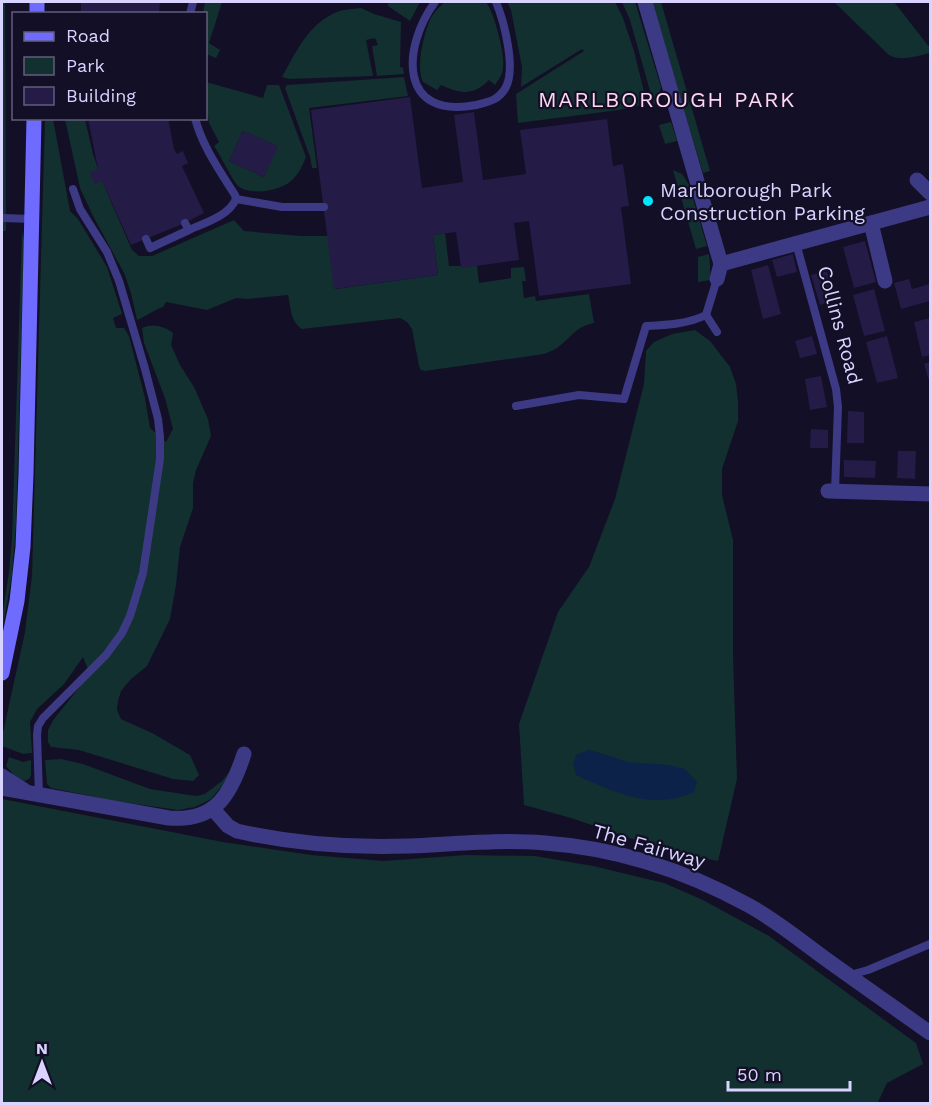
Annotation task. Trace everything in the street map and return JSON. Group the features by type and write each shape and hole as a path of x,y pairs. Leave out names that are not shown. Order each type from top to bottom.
{"main road":[{"path":"2,673 17,601 22,557 34,120"}],"street":[{"path":"645,2 719,272 796,243 930,207"},
{"path":"917,180 930,193"},
{"path":"871,223 885,281"},
{"name":"Collins Road","path":"832,491 930,494"},
{"path":"2,788 179,819 195,817 213,808 230,790 244,754"},
{"path":"2,776 33,794"},
{"name":"The Fairway","path":"213,808 228,826 237,831 307,842 379,846 518,842 570,845 647,862 701,882 750,906 930,1033"}],"lane":[{"path":"435,2 419,31 414,54 414,75 418,89 426,98 442,107 457,108 492,102 506,87 510,75 508,48 502,16 496,2"},
{"path":"146,239 150,248 187,226 222,214 233,205 236,199 206,146 196,120"},
{"path":"33,794 38,726 43,718 106,655 122,633 130,616 143,573 160,459 158,419 146,369 118,280 107,252 80,209 73,189"},
{"path":"236,199 282,207 324,207"},
{"path":"2,218 31,219"},
{"name":"Collins Road","path":"796,243 837,388 838,407 832,491"},
{"path":"516,406 579,395 624,399 646,326 680,323 706,315 719,272"},
{"path":"706,315 717,332"},
{"path":"848,975 868,970 930,945"}],"green space":[{"path":"2,2 5,2 6,231 2,231"},
{"path":"205,2 222,2 209,43 220,50 216,58 207,54 207,12 203,12"},
{"path":"388,2 420,2 410,21 388,6"},
{"path":"445,2 486,2 498,33 503,61 502,72 495,85 489,80 477,89 460,92 441,85 437,90 423,82 420,60 425,34 433,15"},
{"path":"507,2 615,2 634,51 647,104 619,110 518,123 516,94 584,51 582,49 521,87 522,67 511,10"},
{"path":"622,2 635,2 661,87 658,100 654,105 630,20"},
{"path":"652,2 661,2 710,171 703,173"},
{"path":"834,2 894,2 930,48 930,53 904,58 889,55"},
{"path":"361,8 401,22 400,67 403,68 404,74 377,76 372,46 378,45 375,38 366,40 373,76 289,79 282,77 304,39 319,23 340,11"},
{"path":"404,77 408,96 309,108 317,168 312,168 285,88 287,85"},
{"path":"207,82 263,98 267,85 279,85 306,157 302,167 291,181 273,190 243,189 233,179 214,146 219,142 209,123","holes":["243,131 277,146 264,177 229,161"]},
{"path":"45,120 53,120 70,211 78,219 107,267 122,314 113,318 116,328 124,328 129,336 145,398 150,428 166,442 173,429 165,398 144,343 142,328 150,326 162,327 173,333 171,345 208,419 211,436 196,470 193,483 193,508 180,547 170,619 147,666 121,691 117,710 121,719 152,733 190,755 199,775 193,781 173,779 79,750 51,747 48,742 48,730 54,719 90,674 83,657 64,684 37,709 30,722 32,753 23,754 2,746 25,632 32,576"},
{"path":"65,120 85,120 102,181 132,250 139,256 152,256 234,220 244,231 328,236 335,289 438,275 433,235 445,233 449,266 477,266 479,283 511,278 511,268 524,267 526,281 522,281 524,298 535,296 536,301 589,294 594,323 578,330 557,348 544,354 425,371 419,366 412,329 400,318 302,329 293,318 288,295 236,298 207,310 166,302 163,307 137,320 124,273 80,188"},
{"path":"671,122 677,141 665,144 659,125"},
{"path":"673,170 682,174 689,185 707,246 696,249"},
{"path":"22,232 24,240 16,524 12,575 2,632 12,538"},
{"path":"709,254 710,280 698,282 698,257"},
{"path":"695,330 710,341 730,367 736,384 738,402 738,421 722,469 722,495 733,540 733,656 737,779 718,861 665,850 571,818 524,805 519,724 558,612 589,567 615,499 644,384 646,351 654,342 672,334"},
{"path":"9,757 23,762 31,760 29,779 24,781 14,775 6,766"},
{"path":"61,759 83,764 150,789 196,796 205,794 222,781 231,770 226,781 211,799 195,807 178,810 115,801 51,788 47,784 45,760"},
{"path":"2,799 223,842 311,855 383,861 466,855 535,856 593,866 664,883 703,900 769,936 916,1043 923,1064 887,1083 877,1104 2,1103"}],"water":[{"path":"589,750 627,762 669,765 685,769 697,782 694,792 676,798 650,800 625,795 600,786 576,775 573,764 576,755"}],"building":[{"path":"81,2 160,2 159,12 81,12"},
{"path":"410,97 422,188 463,182 454,115 474,112 483,180 526,174 520,130 607,119 613,166 623,164 629,206 621,207 631,284 539,296 529,221 514,223 519,260 461,268 456,232 433,235 438,275 334,289 311,110"},
{"path":"88,120 168,120 174,149 177,154 183,151 188,163 182,166 204,213 131,245 102,181 94,184 90,172 98,169"},
{"path":"243,131 278,146 264,177 229,161"},
{"path":"865,241 876,282 854,288 843,247"},
{"path":"793,254 797,272 777,277 772,260"},
{"path":"768,265 781,314 763,319 751,270"},
{"path":"827,271 836,300 820,305 811,275"},
{"path":"909,279 912,289 930,284 930,301 901,309 894,283"},
{"path":"874,289 885,331 864,336 853,295"},
{"path":"930,318 930,355 922,357 914,322"},
{"path":"812,336 817,354 800,358 795,341"},
{"path":"887,336 898,378 877,383 866,342"},
{"path":"930,362 930,384 924,364"},
{"path":"821,376 827,407 810,410 805,379"},
{"path":"848,411 864,412 864,443 847,443"},
{"path":"811,429 828,430 828,448 810,448"},
{"path":"898,451 916,451 915,479 897,478"},
{"path":"844,460 876,461 875,478 844,477"}],"place":[{"name":"Marlborough Park Construction Parking","path":"648,201"}],"district":[{"name":"MARLBOROUGH PARK","path":"667,99"}]}
